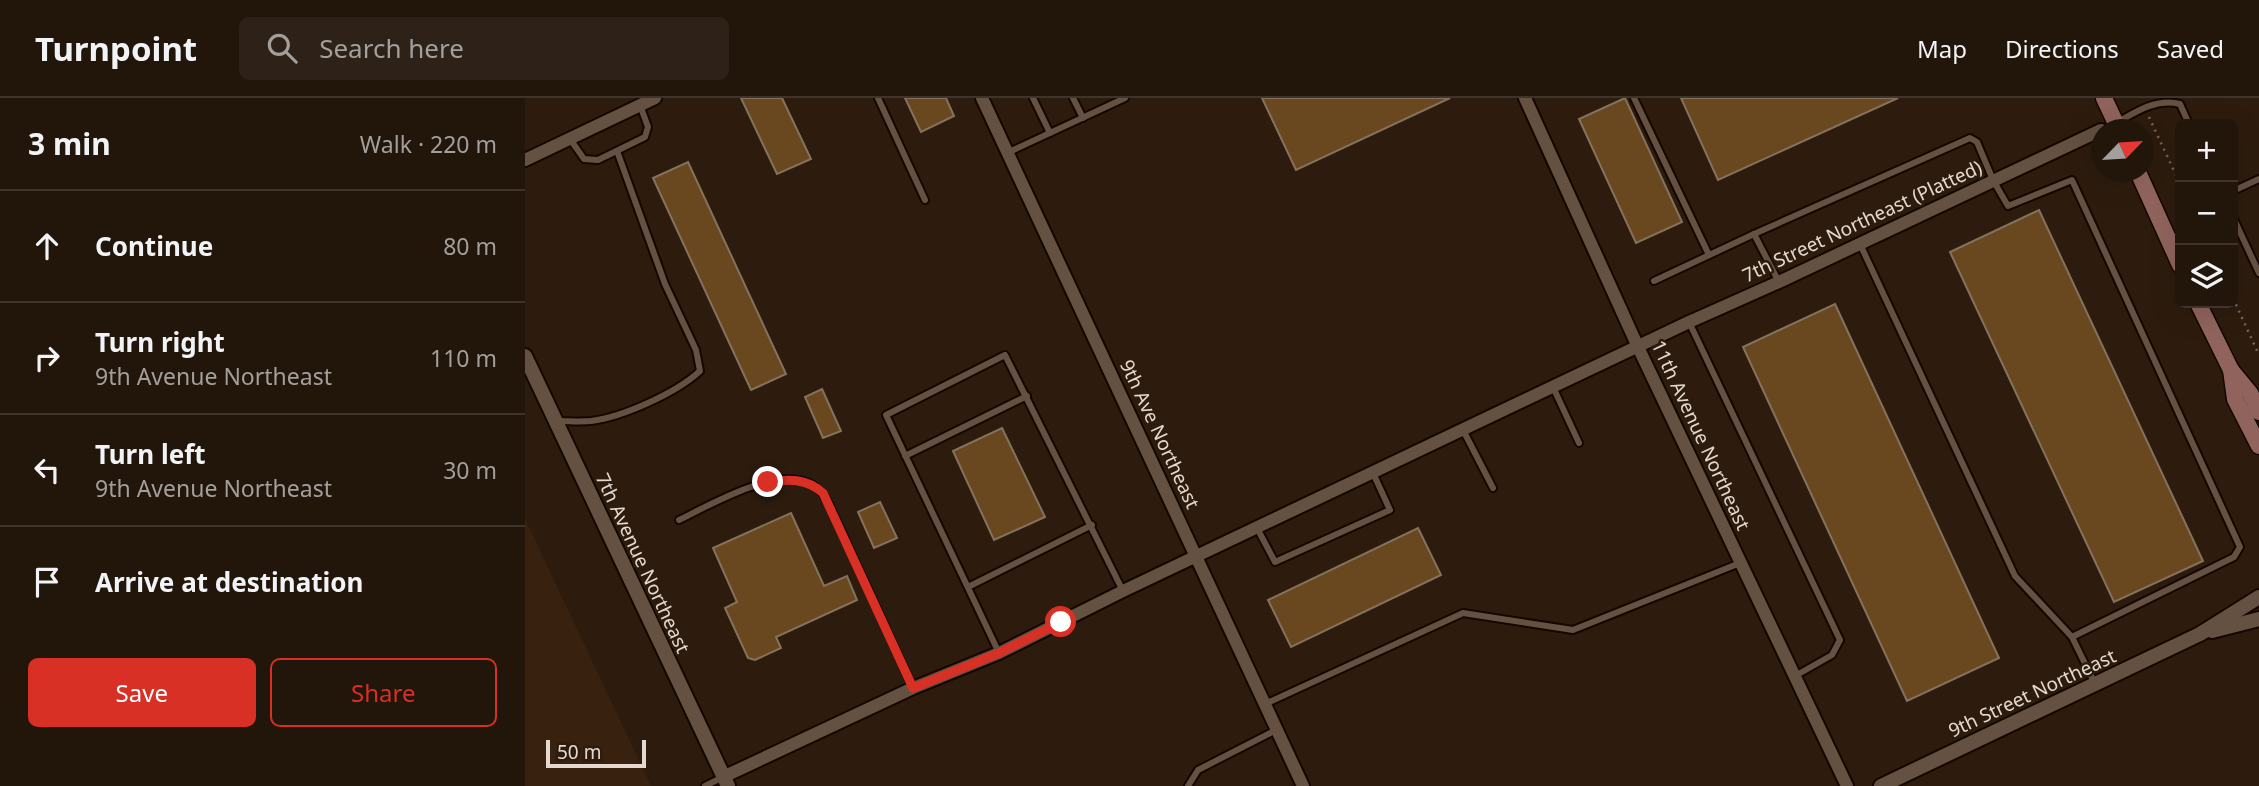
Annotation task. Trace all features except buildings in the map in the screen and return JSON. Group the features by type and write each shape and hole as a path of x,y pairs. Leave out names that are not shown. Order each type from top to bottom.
{"main road":[{"path":"2104,98 2108,119"},
{"path":"2143,182 2175,254"},
{"path":"2200,308 2231,370 2250,393 2259,412"},
{"path":"2231,370 2235,399 2259,446"}],"street":[{"path":"525,160 655,98"},
{"name":"9th Ave Northeast","path":"982,98 1303,786"},
{"name":"11th Avenue Northeast","path":"1529,99 1638,347 1847,786"},
{"name":"7th Street Northeast (Platted)","path":"725,781 913,688 999,653 1123,590 1689,322 2091,136"},
{"name":"7th Avenue Northeast","path":"525,356 725,781"},
{"name":"9th Street Northeast","path":"1881,786 2200,634 2259,597"},
{"name":"9th Street Northeast","path":"2200,634 2259,619"}],"lane":[{"path":"879,98 925,200"},
{"path":"1033,98 1050,133"},
{"path":"1073,98 1083,118"},
{"path":"1007,153 1125,98"},
{"path":"1634,98 1709,255"},
{"path":"2125,119 2145,107 2168,101 2180,104 2187,119"},
{"path":"570,139 584,159 598,160 617,151 645,137 648,127 640,105"},
{"path":"1654,281 1970,138 1977,142 1993,180 2008,206 2072,180 2240,547 2234,557 2072,637"},
{"path":"555,421 590,421 617,416 685,385 700,371 695,350 665,284 617,151"},
{"path":"2238,189 2259,179"},
{"path":"2238,228 2259,273"},
{"path":"1754,234 1779,282"},
{"path":"1860,244 2015,576 2072,637 2096,684"},
{"path":"1689,322 1840,640 1832,655 1795,676"},
{"path":"999,653 886,415 1005,355 1123,590"},
{"path":"1553,387 1579,443"},
{"path":"905,456 1027,396"},
{"path":"1463,430 1493,488"},
{"path":"1257,528 1275,562 1390,510 1373,473"},
{"path":"679,520 744,488 781,480 806,481 814,486 823,493 830,506 913,688"},
{"path":"968,587 1092,525"},
{"path":"1265,704 1463,613 1573,630 1740,563"},
{"path":"1188,786 1198,770 1276,730"},
{"path":"705,786 725,781"}],"path":[{"path":"2145,107 2179,182"},
{"path":"2238,308 2259,355"}],"shaded area":[{"path":"525,519 651,786 525,786"}],"route":[{"path":"768,482 806,481 823,493 913,688 999,653 1061,622"}]}
